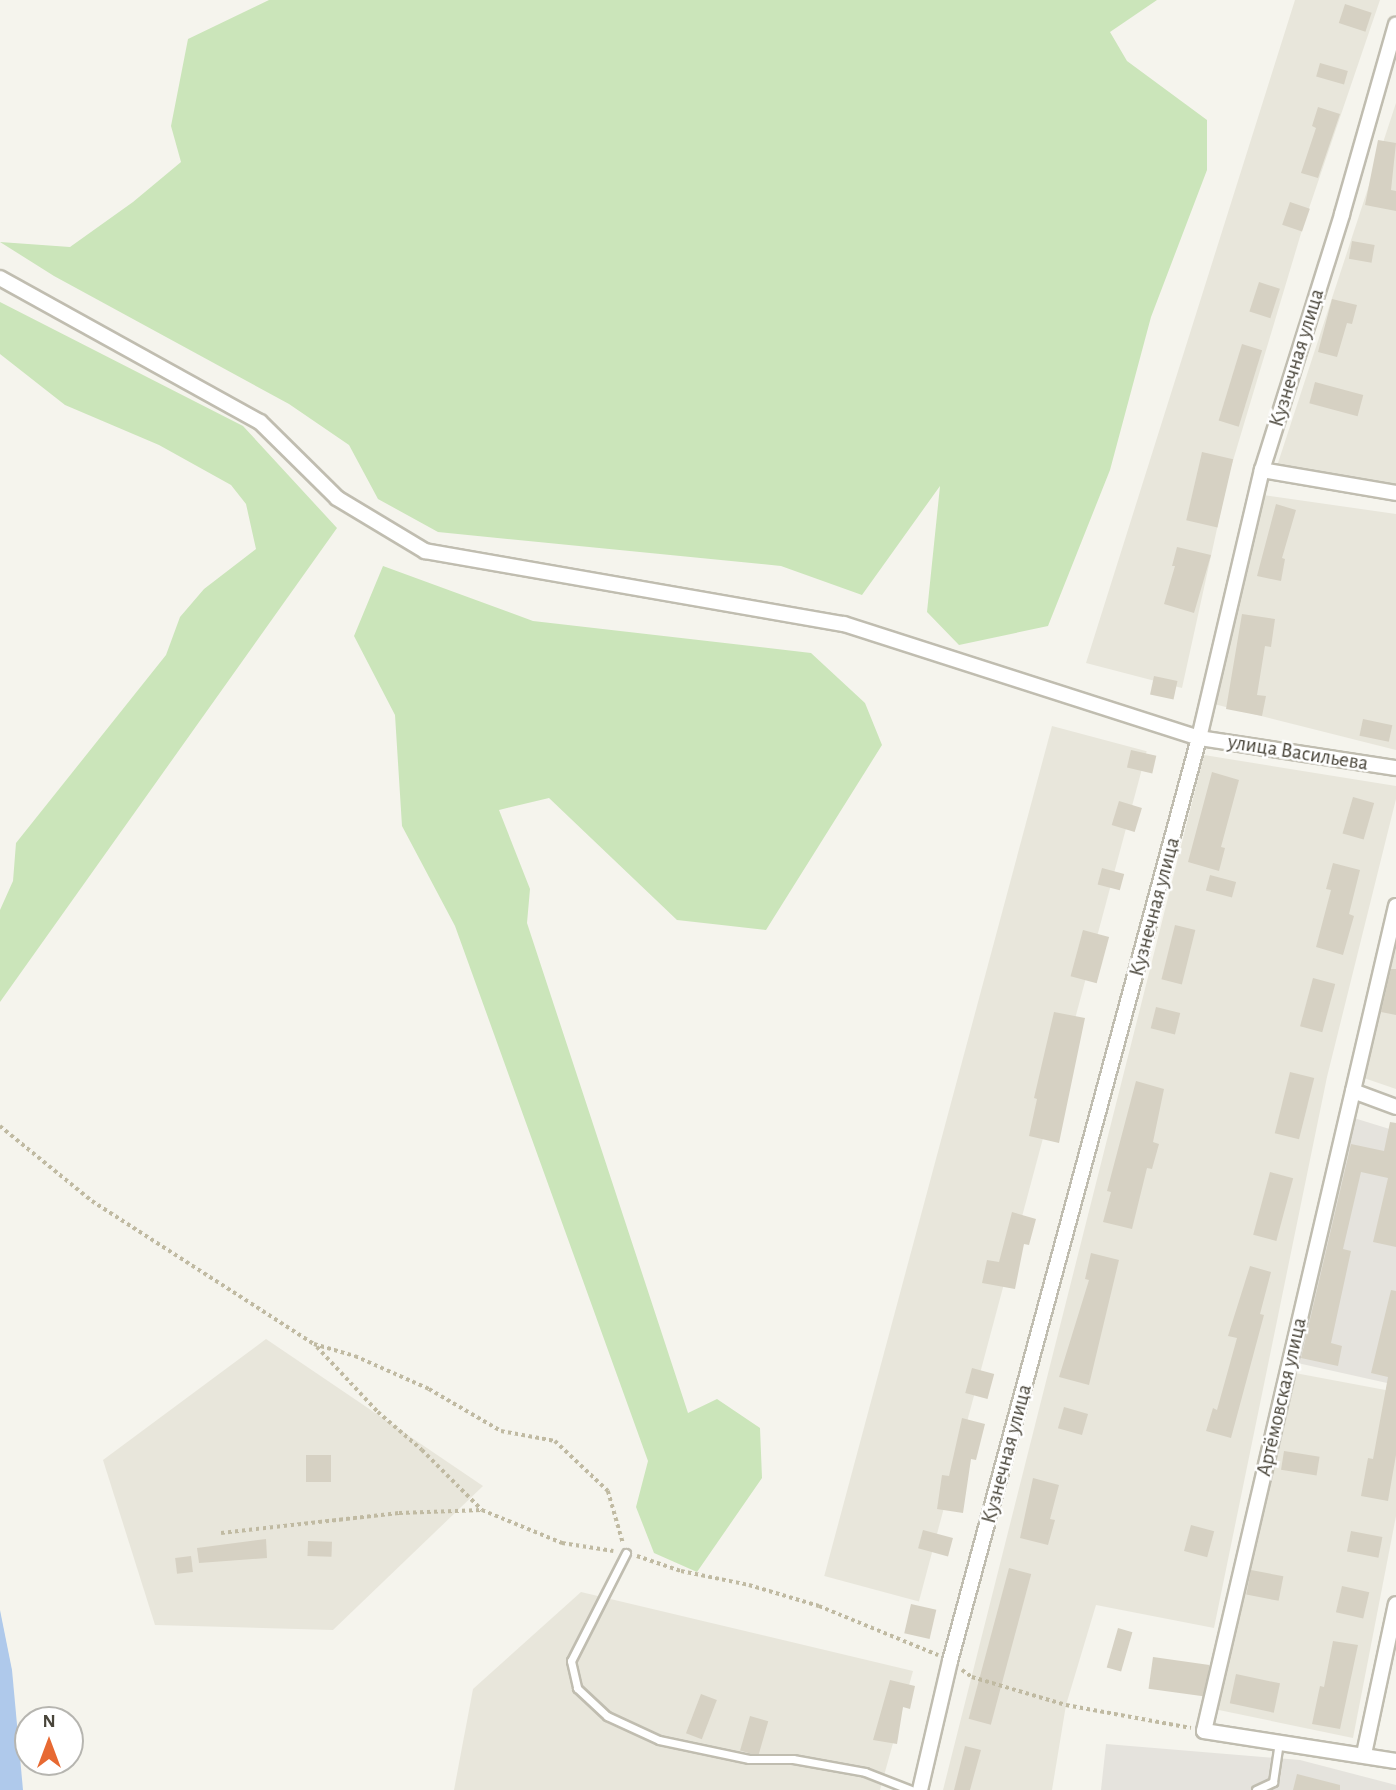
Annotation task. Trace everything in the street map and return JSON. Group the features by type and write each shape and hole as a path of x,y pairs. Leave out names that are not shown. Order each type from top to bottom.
{"street":[{"name":"Кузнечная улица","path":"920,1790 950,1661 1199,738 1262,470 1342,214 1396,25"},
{"name":"улица Васильева","path":"0,278 260,422 337,498 425,551 844,624 1199,738 1396,768"},
{"path":"1262,470 1396,493"},
{"name":"Артёмовская улица","path":"1204,1731 1396,906"},
{"path":"1353,1091 1396,1107"},
{"path":"1364,1754 1396,1604"},
{"path":"1204,1731 1396,1761"}],"lane":[{"path":"626,1553 571,1661 577,1688 607,1716 659,1740 749,1759 793,1759 865,1772 911,1790"},
{"path":"1256,1790 1273,1782 1280,1742"}],"path":[{"path":"0,1126 92,1201 314,1344 378,1412 422,1450 482,1510 562,1543 626,1553 681,1571 750,1585 819,1606 950,1661 972,1677 1066,1704 1204,1731"},
{"path":"314,1344 355,1356 429,1389 501,1431 555,1441 608,1490 626,1553"},
{"path":"221,1533 399,1513 482,1510"}],"shaded area":[{"path":"1295,0 1380,0 1305,220 1229,474 1182,688 1086,663"},
{"path":"1396,103 1396,485 1276,469"},
{"path":"1263,495 1396,514 1396,750 1214,704"},
{"path":"1052,726 1147,751 919,1601 824,1576"},
{"path":"1204,755 1396,786 1396,799 1327,1077 1214,1628 1096,1605 1066,1705 1052,1790 943,1790"},
{"path":"1396,942 1396,1089 1361,1077"},
{"path":"1354,1118 1396,1131 1396,1385 1293,1362"},
{"path":"266,1339 483,1486 333,1630 155,1625 103,1460"},
{"path":"1295,1373 1396,1392 1396,1516 1353,1738 1214,1709"},
{"path":"581,1592 913,1671 880,1790 454,1790 473,1689"},
{"path":"1106,1744 1300,1760 1396,1785 1396,1790 1101,1790"}],"green space":[{"path":"269,0 1157,0 1110,32 1127,61 1207,120 1207,170 1151,317 1110,470 1048,626 959,645 927,612 940,486 862,595 781,566 438,532 378,499 349,445 289,404 54,276 0,242 70,247 133,202 181,162 171,126 188,39"},
{"path":"0,302 243,426 337,528 0,1002 0,910 13,881 16,843 166,655 180,617 204,589 256,549 246,504 231,485 159,445 65,405 0,354"},
{"path":"383,566 533,621 811,653 865,703 882,745 766,930 677,920 549,798 499,810 530,889 527,923 688,1413 717,1399 760,1428 762,1478 697,1572 654,1553 636,1507 648,1461 455,926 402,826 395,715 354,636"}],"water":[{"path":"0,1610 12,1670 15,1706 14,1776 22,1776 23,1790 0,1790"}],"building":[{"path":"1345,4 1372,13 1365,32 1339,23"},
{"path":"1320,63 1348,71 1344,84 1316,76"},
{"path":"1318,107 1340,114 1318,178 1301,173 1316,128 1312,126"},
{"path":"1378,140 1396,143 1391,190 1396,191 1396,211 1365,205"},
{"path":"1290,202 1310,209 1302,232 1282,225"},
{"path":"1352,241 1375,245 1372,263 1349,259"},
{"path":"1259,282 1280,289 1270,318 1249,311"},
{"path":"1332,299 1357,305 1352,324 1347,323 1337,357 1318,352"},
{"path":"1242,344 1262,350 1239,427 1219,421"},
{"path":"1315,382 1363,395 1358,416 1309,403"},
{"path":"1202,452 1233,459 1217,527 1186,520"},
{"path":"1276,504 1296,510 1282,558 1285,559 1281,581 1257,576"},
{"path":"1177,547 1211,555 1194,613 1164,604 1175,566 1172,566"},
{"path":"1242,614 1275,619 1271,647 1265,646 1257,695 1266,696 1262,716 1226,709"},
{"path":"1154,676 1177,681 1174,700 1150,695"},
{"path":"1363,719 1392,725 1389,742 1359,736"},
{"path":"1131,750 1156,756 1152,773 1127,768"},
{"path":"1212,772 1239,780 1221,847 1225,848 1219,871 1188,862"},
{"path":"1353,797 1374,803 1364,840 1343,834"},
{"path":"1119,801 1142,808 1135,832 1112,825"},
{"path":"1333,863 1360,870 1349,914 1354,916 1343,955 1316,947 1331,890 1326,889"},
{"path":"1102,868 1124,874 1120,890 1098,884"},
{"path":"1210,875 1236,882 1232,897 1206,890"},
{"path":"1175,925 1195,930 1182,984 1161,979"},
{"path":"1083,930 1109,937 1097,983 1071,976"},
{"path":"1391,969 1396,969 1396,1015 1381,1012"},
{"path":"1313,978 1335,984 1322,1032 1300,1026"},
{"path":"1156,1007 1180,1013 1175,1034 1151,1028"},
{"path":"1054,1012 1085,1018 1059,1143 1029,1136 1037,1099 1034,1098"},
{"path":"1290,1072 1314,1078 1299,1139 1275,1133"},
{"path":"1136,1081 1164,1089 1153,1142 1159,1144 1152,1169 1147,1168 1132,1229 1103,1222 1111,1192 1107,1191"},
{"path":"1390,1122 1396,1123 1396,1247 1373,1242 1388,1178 1361,1172 1343,1249 1351,1251 1331,1343 1342,1346 1338,1366 1301,1358 1351,1144 1384,1151"},
{"path":"1270,1172 1293,1178 1276,1241 1253,1235"},
{"path":"1012,1212 1036,1219 1029,1245 1024,1244 1015,1289 982,1283 987,1260 999,1262"},
{"path":"1091,1253 1119,1260 1089,1385 1059,1377 1089,1280 1085,1279"},
{"path":"1250,1266 1271,1272 1260,1314 1264,1315 1231,1438 1206,1431 1213,1408 1217,1410 1237,1338 1228,1336"},
{"path":"1391,1290 1396,1291 1396,1455 1388,1501 1361,1496 1368,1458 1373,1459 1388,1377 1371,1373"},
{"path":"972,1368 994,1374 987,1399 965,1393"},
{"path":"1064,1407 1088,1414 1082,1435 1058,1428"},
{"path":"962,1418 985,1424 976,1460 971,1459 963,1513 937,1509 942,1475 949,1476"},
{"path":"1284,1451 1320,1457 1317,1475 1281,1470"},
{"path":"306,1455 331,1455 331,1482 306,1482"},
{"path":"1033,1478 1059,1485 1050,1519 1055,1520 1048,1545 1020,1538"},
{"path":"1191,1525 1214,1531 1207,1557 1184,1551"},
{"path":"923,1530 953,1538 948,1556 918,1548"},
{"path":"1351,1531 1382,1537 1378,1558 1347,1552"},
{"path":"266,1539 267,1558 199,1563 197,1548"},
{"path":"308,1541 332,1542 331,1557 307,1556"},
{"path":"191,1556 193,1572 177,1574 175,1558"},
{"path":"1009,1568 1031,1574 991,1725 969,1719"},
{"path":"1251,1570 1283,1576 1279,1601 1246,1595"},
{"path":"1342,1586 1369,1592 1363,1619 1336,1612"},
{"path":"911,1604 936,1610 930,1639 904,1633"},
{"path":"1118,1628 1132,1632 1121,1672 1107,1667"},
{"path":"1333,1641 1358,1645 1340,1729 1312,1724 1320,1686 1324,1687"},
{"path":"1153,1657 1209,1665 1205,1697 1149,1689"},
{"path":"1236,1674 1280,1683 1274,1713 1230,1703"},
{"path":"890,1680 915,1686 910,1709 903,1707 897,1744 873,1740"},
{"path":"701,1694 717,1700 702,1739 686,1733"},
{"path":"750,1716 768,1721 758,1756 740,1751"},
{"path":"965,1746 981,1750 970,1790 954,1790"},
{"path":"1297,1774 1340,1785 1340,1790 1293,1790"}]}
